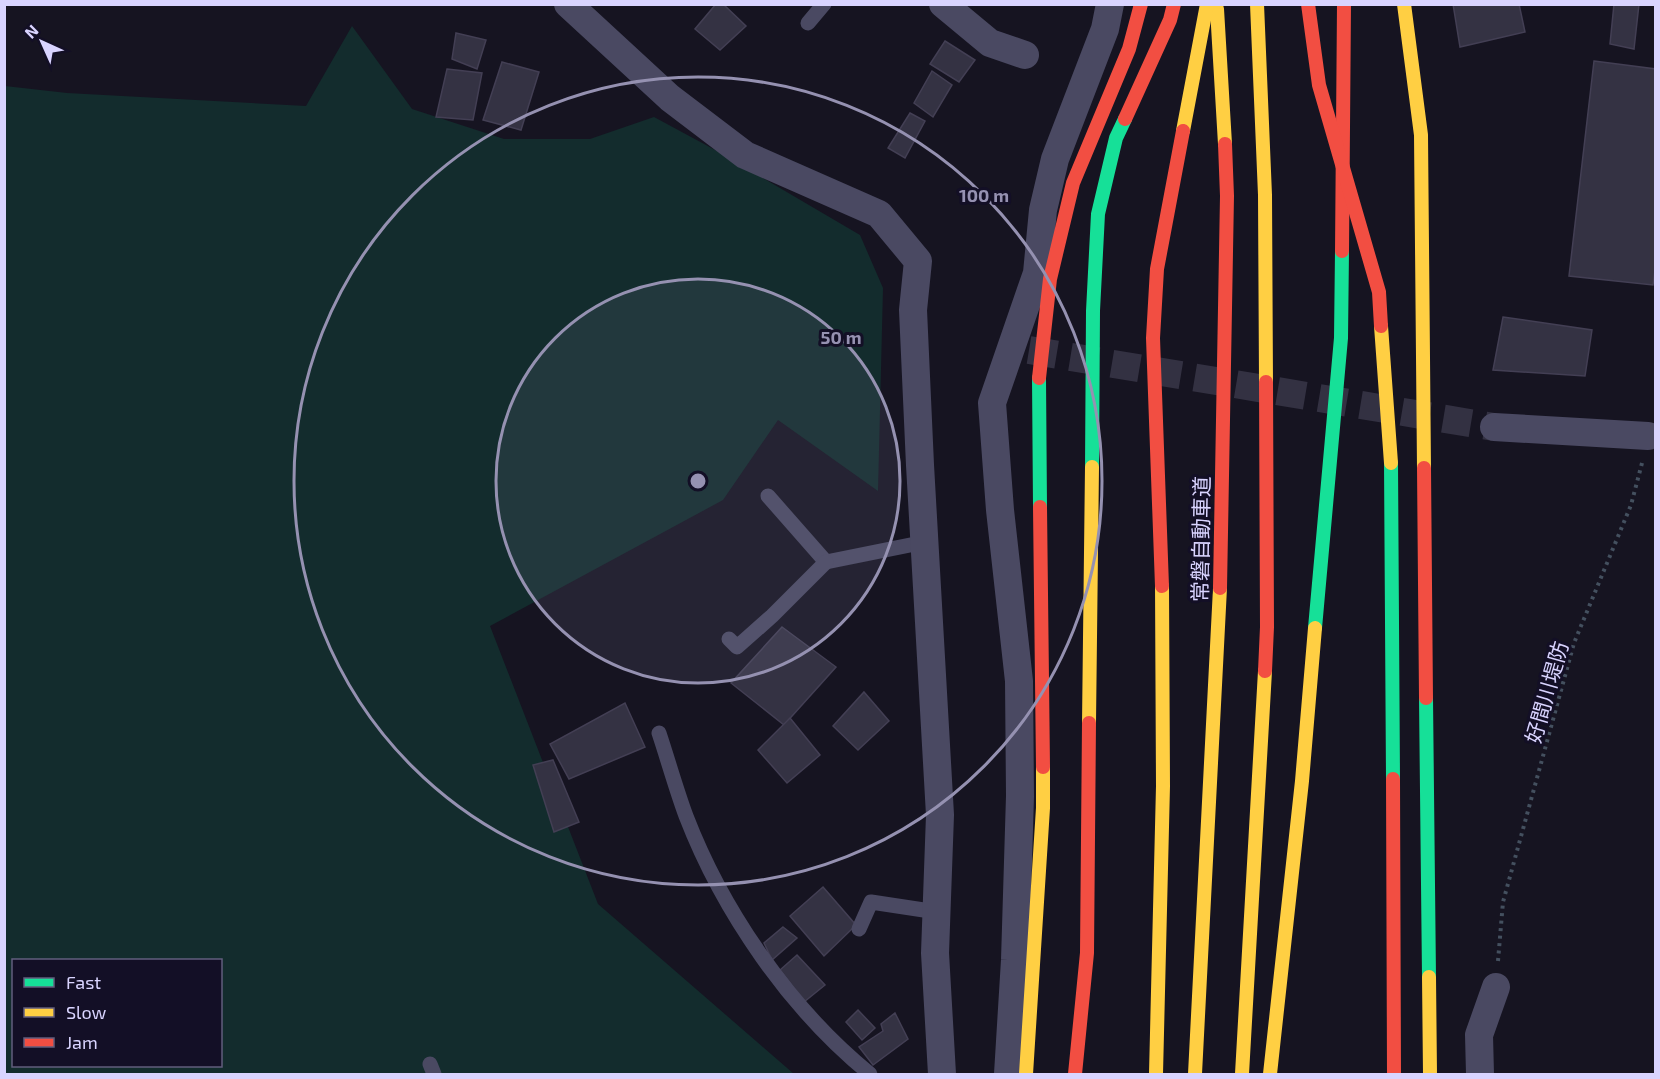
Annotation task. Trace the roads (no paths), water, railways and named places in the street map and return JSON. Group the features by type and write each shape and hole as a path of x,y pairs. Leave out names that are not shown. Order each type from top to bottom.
{"highway":[{"path":"1026,1074 1044,808 1039,378 1050,279 1073,183 1129,49 1141,4"},
{"path":"1075,1074 1087,953 1093,311 1098,214 1116,138 1170,20 1174,4"},
{"path":"1156,1074 1163,786 1162,563 1153,338 1157,269 1207,4"},
{"name":"常磐自動車道","path":"1195,1074 1219,632 1227,196 1222,77 1216,4"},
{"path":"1242,1074 1267,627 1265,195 1257,4"},
{"path":"1308,4 1319,86 1379,292 1391,463 1394,1074"},
{"path":"1270,1074 1302,781 1341,338 1344,4"},
{"path":"1404,4 1421,135 1430,1074"}],"street":[{"path":"568,4 670,98 745,154 879,214 918,261 914,310 940,815 935,953 942,1074"},
{"path":"943,4 990,43 1025,55"},
{"path":"1008,1074 1015,960 1020,807 1019,681 1000,510 992,403 1020,349 1037,273 1043,210 1055,159 1105,28 1110,4"},
{"path":"1494,427 1648,436"},
{"path":"1480,1074 1479,1035 1496,987"}],"lane":[{"path":"808,23 825,4"},
{"path":"768,496 826,562"},
{"path":"729,639 737,647 826,562 925,542"},
{"path":"659,733 686,816 710,871 742,928 804,1012 848,1057 870,1074"},
{"path":"859,929 872,902 937,912"}],"tunnel":[{"path":"1029,350 1494,427"}]}
